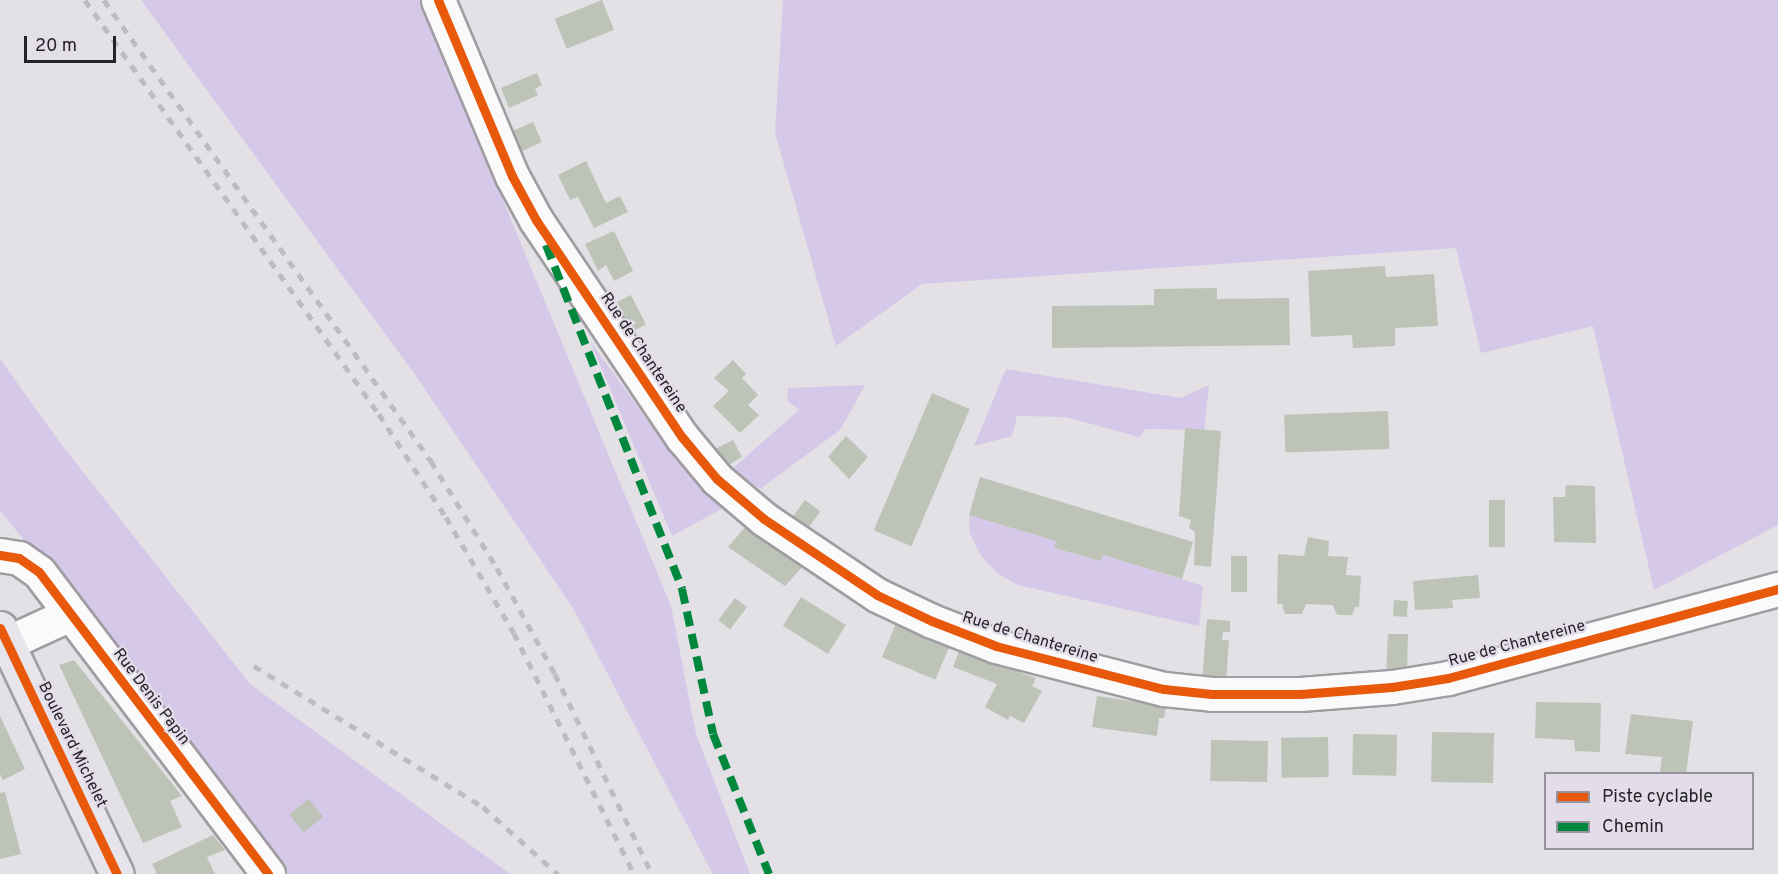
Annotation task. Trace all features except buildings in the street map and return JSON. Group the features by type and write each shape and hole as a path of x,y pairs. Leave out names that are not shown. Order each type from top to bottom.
{"main road":[{"name":"Boulevard Michelet","path":"3,635 117,874"}],"street":[{"name":"Rue de Chantereine","path":"438,0 512,176 536,220 682,437 717,479 764,519 877,595 932,621 996,646 1164,690 1212,694 1300,694 1392,687 1448,678 1778,590"},
{"name":"Rue Denis Papin","path":"0,555 19,558 39,572 268,874"},
{"path":"3,635 70,614"}],"shaded area":[{"path":"141,0 420,0 671,606 696,734 750,874 713,874 573,608 416,376"},
{"path":"783,0 1778,0 1778,525 1654,590 1593,326 1481,353 1456,248 922,284 836,346 775,133"},
{"path":"590,341 664,443 723,508 672,536"},
{"path":"0,359 58,440 250,684 510,874 288,874 0,510"},
{"path":"1006,369 1181,398 1209,385 1204,430 1146,429 1139,437 1066,417 1017,416 1012,436 974,446"},
{"path":"865,385 840,430 760,489 732,469 799,410 787,400 788,388"},
{"path":"969,515 1056,541 1054,548 1100,561 1103,555 1203,586 1199,626 1018,585 997,573 981,556 970,533"}],"railway":[{"path":"85,0 379,414 446,517 514,633 634,874"},
{"path":"104,0 431,461 497,568 555,674 652,874"},
{"path":"254,666 483,807 558,874"}],"marked path":[{"path":"546,245 682,589 713,734 769,874"}],"cycle path":[{"path":"438,0 512,176 536,220 682,437 717,479 764,519 877,595 932,621 996,646 1164,689 1212,694 1300,694 1392,687 1448,678 1778,589"},
{"path":"0,555 19,558 39,572 268,874"},
{"path":"0,628 117,874"}]}
